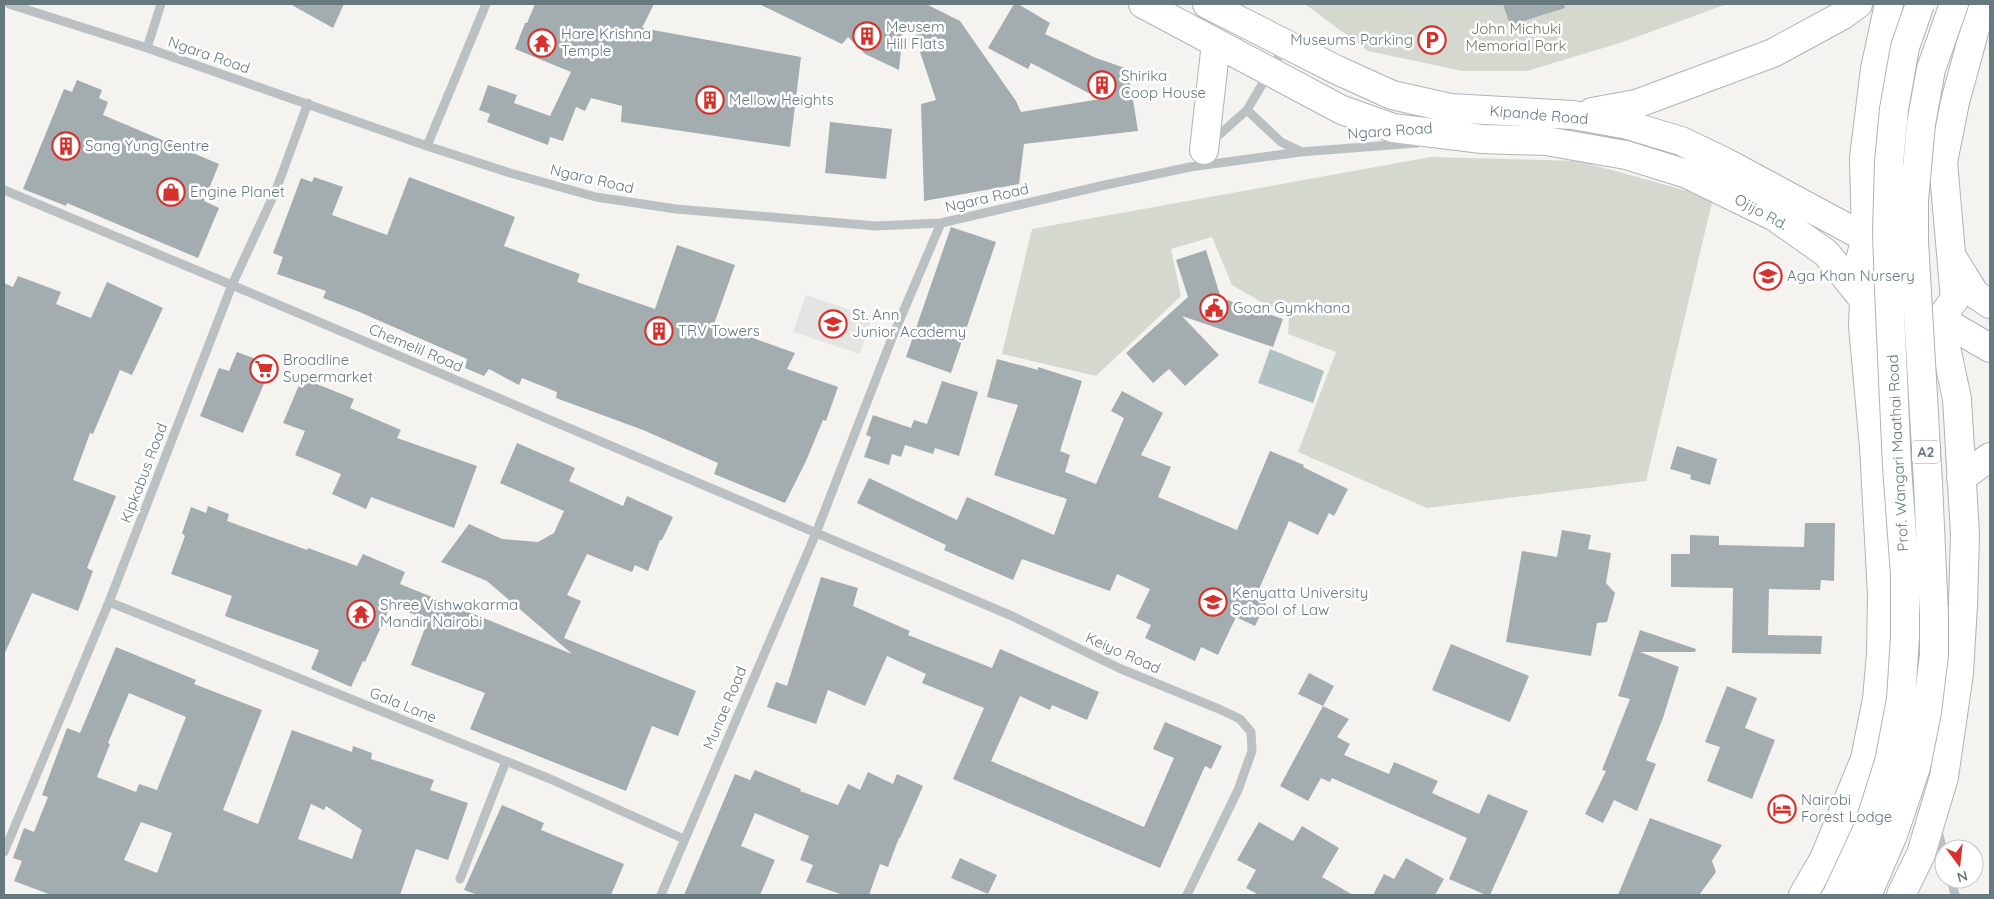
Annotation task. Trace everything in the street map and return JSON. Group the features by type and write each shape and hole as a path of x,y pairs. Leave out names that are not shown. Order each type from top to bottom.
{"main road":[{"name":"Kipande Road","path":"1143,4 1342,110 1394,128 1482,139"},
{"name":"Kipande Road","path":"1207,4 1337,70 1392,95 1450,108 1573,115 1628,125 1680,141 1725,162 1866,238"},
{"path":"1573,115 1636,104 1773,53 1843,15 1858,4"},
{"path":"1864,300 1858,277 1860,256 1866,238 1864,158 1875,69 1889,4"},
{"name":"Prof. Wangari Maathai Road","path":"1837,895 1870,820 1889,762 1901,699 1905,638 1905,575 1897,467 1887,232 1889,162 1894,109 1905,47 1920,4"},
{"name":"Prof. Wangari Maathai Road","path":"1867,895 1893,835 1916,767 1927,712 1934,655 1928,483 1914,241 1914,200 1921,124 1931,69 1954,4"},
{"path":"1940,318 1955,299 1943,162 1958,92 1976,25 1985,4"},
{"path":"1197,159 1216,43"},
{"name":"Ojijo Rd.","path":"1482,139 1555,143 1626,156 1687,174 1782,222 1826,253 1878,319 1897,334 1922,334 1940,318"},
{"path":"1866,238 1883,227 1901,224 1928,230 1950,253 1975,294 1990,304"},
{"name":"Prof. Wangari Maathai Road","path":"1803,895 1824,859 1865,759 1877,699 1881,654 1882,595 1874,447 1863,326 1864,300"},
{"path":"1940,318 1990,348"},
{"path":"1901,895 1921,854 1944,777 1959,673 1965,534 1957,399 1940,318"},
{"path":"1961,478 1990,457"}],"street":[{"name":"Ngara Road","path":"9,4 147,48 510,173 596,197 671,208 866,226 941,223 1105,185 1197,159 1423,142"},
{"path":"147,48 161,4"},
{"path":"427,146 486,4"},
{"path":"1197,159 1247,110 1287,43"},
{"name":"Kipkabus Road","path":"4,852 109,602 232,284 276,190 308,104"},
{"path":"1247,110 1281,142 1300,152"},
{"name":"Ngara Road","path":"1433,142 1482,139"},
{"name":"Chemelil Road","path":"4,190 232,284 816,533"},
{"name":"Munae Road","path":"661,895 816,533 892,338 941,223"},
{"name":"Keiyo Road","path":"816,533 1012,616 1121,669 1240,719 1251,732 1252,751 1238,790 1187,895"},
{"name":"Gala Lane","path":"109,602 506,761 684,839"},
{"path":"460,879 506,761"},
{"path":"1933,814 1940,839"}],"shaded area":[{"name":"St. Ann Junior Academy","path":"806,295 872,317 860,354 793,332"},
{"path":"1270,349 1324,371 1313,403 1258,383"}],"green space":[{"name":"John Michuki Memorial Park","path":"1305,4 1727,4 1623,42 1527,71 1463,71 1368,51"},
{"path":"1431,157 1579,161 1713,198 1646,481 1427,508 1298,452 1336,352 1288,334 1289,318 1232,285 1212,237 1171,249 1181,296 1096,376 1002,354 1032,229"}],"building":[{"path":"290,4 344,4 333,28"},
{"path":"535,4 654,4 642,28 801,57 790,147 621,122 622,106 591,98 585,111 576,107 563,141 550,137 548,145 487,122 490,114 479,110 488,85 517,95 514,103 550,116 571,72 515,49"},
{"path":"759,4 926,4 960,21 1016,101 1021,112 1100,99 1031,63 1028,69 988,48 1014,4 1018,4 1050,23 1045,34 1096,58 1128,69 1138,131 1024,144 1019,184 924,201 921,104 936,100 917,43 916,30 903,29 899,70 865,54 848,37 842,44"},
{"path":"1503,4 1564,4 1565,8 1510,25"},
{"path":"77,80 102,90 99,98 108,102 103,115 219,164 204,201 219,208 198,258 67,203 66,206 23,189 64,89 72,92"},
{"path":"830,122 892,129 886,179 825,173"},
{"path":"314,177 343,187 332,215 387,235 409,177 515,217 504,246 580,274 577,282 655,309 677,245 735,265 714,324 795,353 787,369 838,387 826,421 823,420 806,461 785,503 714,474 718,463 643,430 556,398 557,392 522,378 519,385 489,369 484,376 465,368 467,359 323,298 326,291 277,274 283,257 273,253 301,178 312,182"},
{"path":"951,227 996,242 951,373 906,357"},
{"name":"Goan Gymkhana","path":"1206,250 1221,298 1283,319 1273,347 1182,316 1219,355 1185,386 1169,369 1153,383 1126,353 1188,297 1176,260"},
{"path":"18,276 61,292 56,304 91,318 107,282 163,308 132,375 120,370 93,434 90,433 73,480 116,496 87,568 93,571 78,611 32,593 4,655 4,283 13,287"},
{"path":"237,352 272,365 243,433 200,416 219,368 229,371"},
{"path":"997,359 1038,370 1038,367 1082,381 1060,451 1070,455 1065,472 1096,484 1124,418 1111,411 1122,391 1163,413 1141,455 1171,467 1158,497 1237,530 1270,451 1304,465 1303,467 1348,489 1334,516 1329,513 1318,535 1289,521 1255,598 1266,603 1255,626 1236,617 1218,655 1201,647 1195,661 1145,638 1151,625 1136,618 1150,589 1117,574 1110,591 1022,559 1013,580 944,550 946,545 857,503 869,478 957,520 967,497 1054,535 1067,499 994,475 1018,405 987,397"},
{"path":"302,378 354,399 350,408 401,430 397,438 477,466 454,528 371,497 366,509 332,494 341,474 295,455 305,431 283,423"},
{"path":"942,381 978,392 959,456 935,448 933,454 905,445 901,457 892,454 889,465 864,457 871,437 866,435 873,415 911,428 914,420 927,424"},
{"path":"517,443 575,468 569,481 623,506 627,496 673,517 662,540 660,540 648,571 635,565 632,572 587,554 567,595 581,601 564,638 696,691 678,736 652,726 626,791 470,729 485,693 411,665 428,620 391,605 365,662 363,661 351,687 311,669 319,650 225,616 232,596 171,574 185,536 182,533 191,507 206,513 208,506 229,514 227,521 357,566 363,554 405,572 400,584 572,654 487,581 441,562 469,524 502,539 538,542 554,533 564,511 500,483"},
{"path":"1677,446 1717,459 1710,485 1690,479 1691,475 1670,469"},
{"path":"1805,523 1835,523 1834,581 1821,580 1820,590 1769,589 1768,635 1822,636 1821,654 1732,653 1733,588 1671,587 1671,554 1690,554 1690,535 1719,536 1719,545 1804,547"},
{"path":"1562,530 1591,535 1588,549 1611,553 1606,583 1615,593 1607,622 1597,623 1591,656 1506,642 1522,551 1557,557"},
{"path":"821,577 858,588 853,606 910,631 908,635 992,668 1000,649 1099,692 1087,720 1052,705 1050,710 1020,696 991,761 1144,827 1174,758 1153,749 1165,722 1222,746 1211,769 1205,766 1160,868 953,779 984,708 922,683 926,674 887,656 865,706 828,690 816,724 767,707 776,682 787,686"},
{"path":"1640,630 1696,649 1695,652 1640,652 1679,667 1663,718 1646,760 1656,764 1637,811 1614,800 1603,823 1585,814 1606,771 1602,770 1630,699 1618,696"},
{"path":"1451,644 1529,676 1510,722 1432,690"},
{"path":"116,647 196,680 194,684 262,710 223,810 258,824 292,730 352,752 353,746 372,753 371,759 434,780 430,790 468,803 448,860 416,849 400,895 51,895 14,881 22,861 13,858 24,828 34,832 48,797 42,795 67,728 80,733","holes":["129,693 186,717 157,790 139,784 136,792 97,777 110,744 108,743","311,804 324,810 326,806 362,830 352,859 298,839","141,822 172,833 157,873 124,860"]},
{"path":"1309,673 1334,686 1323,706 1298,694"},
{"path":"1727,686 1757,698 1745,728 1775,740 1752,799 1707,781 1720,747 1705,742"},
{"path":"1323,706 1349,719 1337,737 1350,744 1344,755 1389,774 1394,762 1438,781 1432,793 1479,814 1488,794 1528,811 1490,895 1449,879 1467,838 1332,778 1330,782 1321,778 1308,801 1280,786"},
{"path":"755,770 801,789 800,791 838,805 848,784 860,790 868,772 893,784 897,774 923,786 888,867 880,864 869,895 843,895 806,882 813,865 800,860 809,836 755,813 741,846 775,860 760,895 684,895 735,774 750,780"},
{"path":"502,805 544,823 541,830 624,864 611,895 478,895 464,890"},
{"path":"1650,818 1722,845 1712,861 1716,872 1699,895 1618,895"},
{"path":"1259,822 1293,841 1302,826 1339,848 1322,877 1353,895 1259,895 1246,888 1256,870 1237,860"},
{"path":"960,858 997,875 988,894 951,878"},
{"path":"1406,858 1444,879 1435,895 1373,895 1384,874 1394,879"}],"place":[{"name":"Meusem Hill Flats","path":"867,36"},
{"name":"Museums Parking","path":"1432,40"},
{"name":"Hare Krishna Temple","path":"542,43"},
{"name":"Shirika Coop House","path":"1102,85"},
{"name":"Mellow Heights","path":"710,100"},
{"name":"Sang Yung Centre","path":"66,146"},
{"name":"Engine Planet","path":"171,192"},
{"name":"Aga Khan Nursery","path":"1768,276"},
{"name":"Goan Gymkhana","path":"1214,308"},
{"name":"St. Ann Junior Academy","path":"833,324"},
{"name":"TRV Towers","path":"659,331"},
{"name":"Broadline Supermarket","path":"264,369"},
{"name":"Kenyatta University School of Law","path":"1213,602"},
{"name":"Shree Vishwakarma Mandir Nairobi","path":"361,614"},
{"name":"Nairobi Forest Lodge","path":"1782,809"}]}
